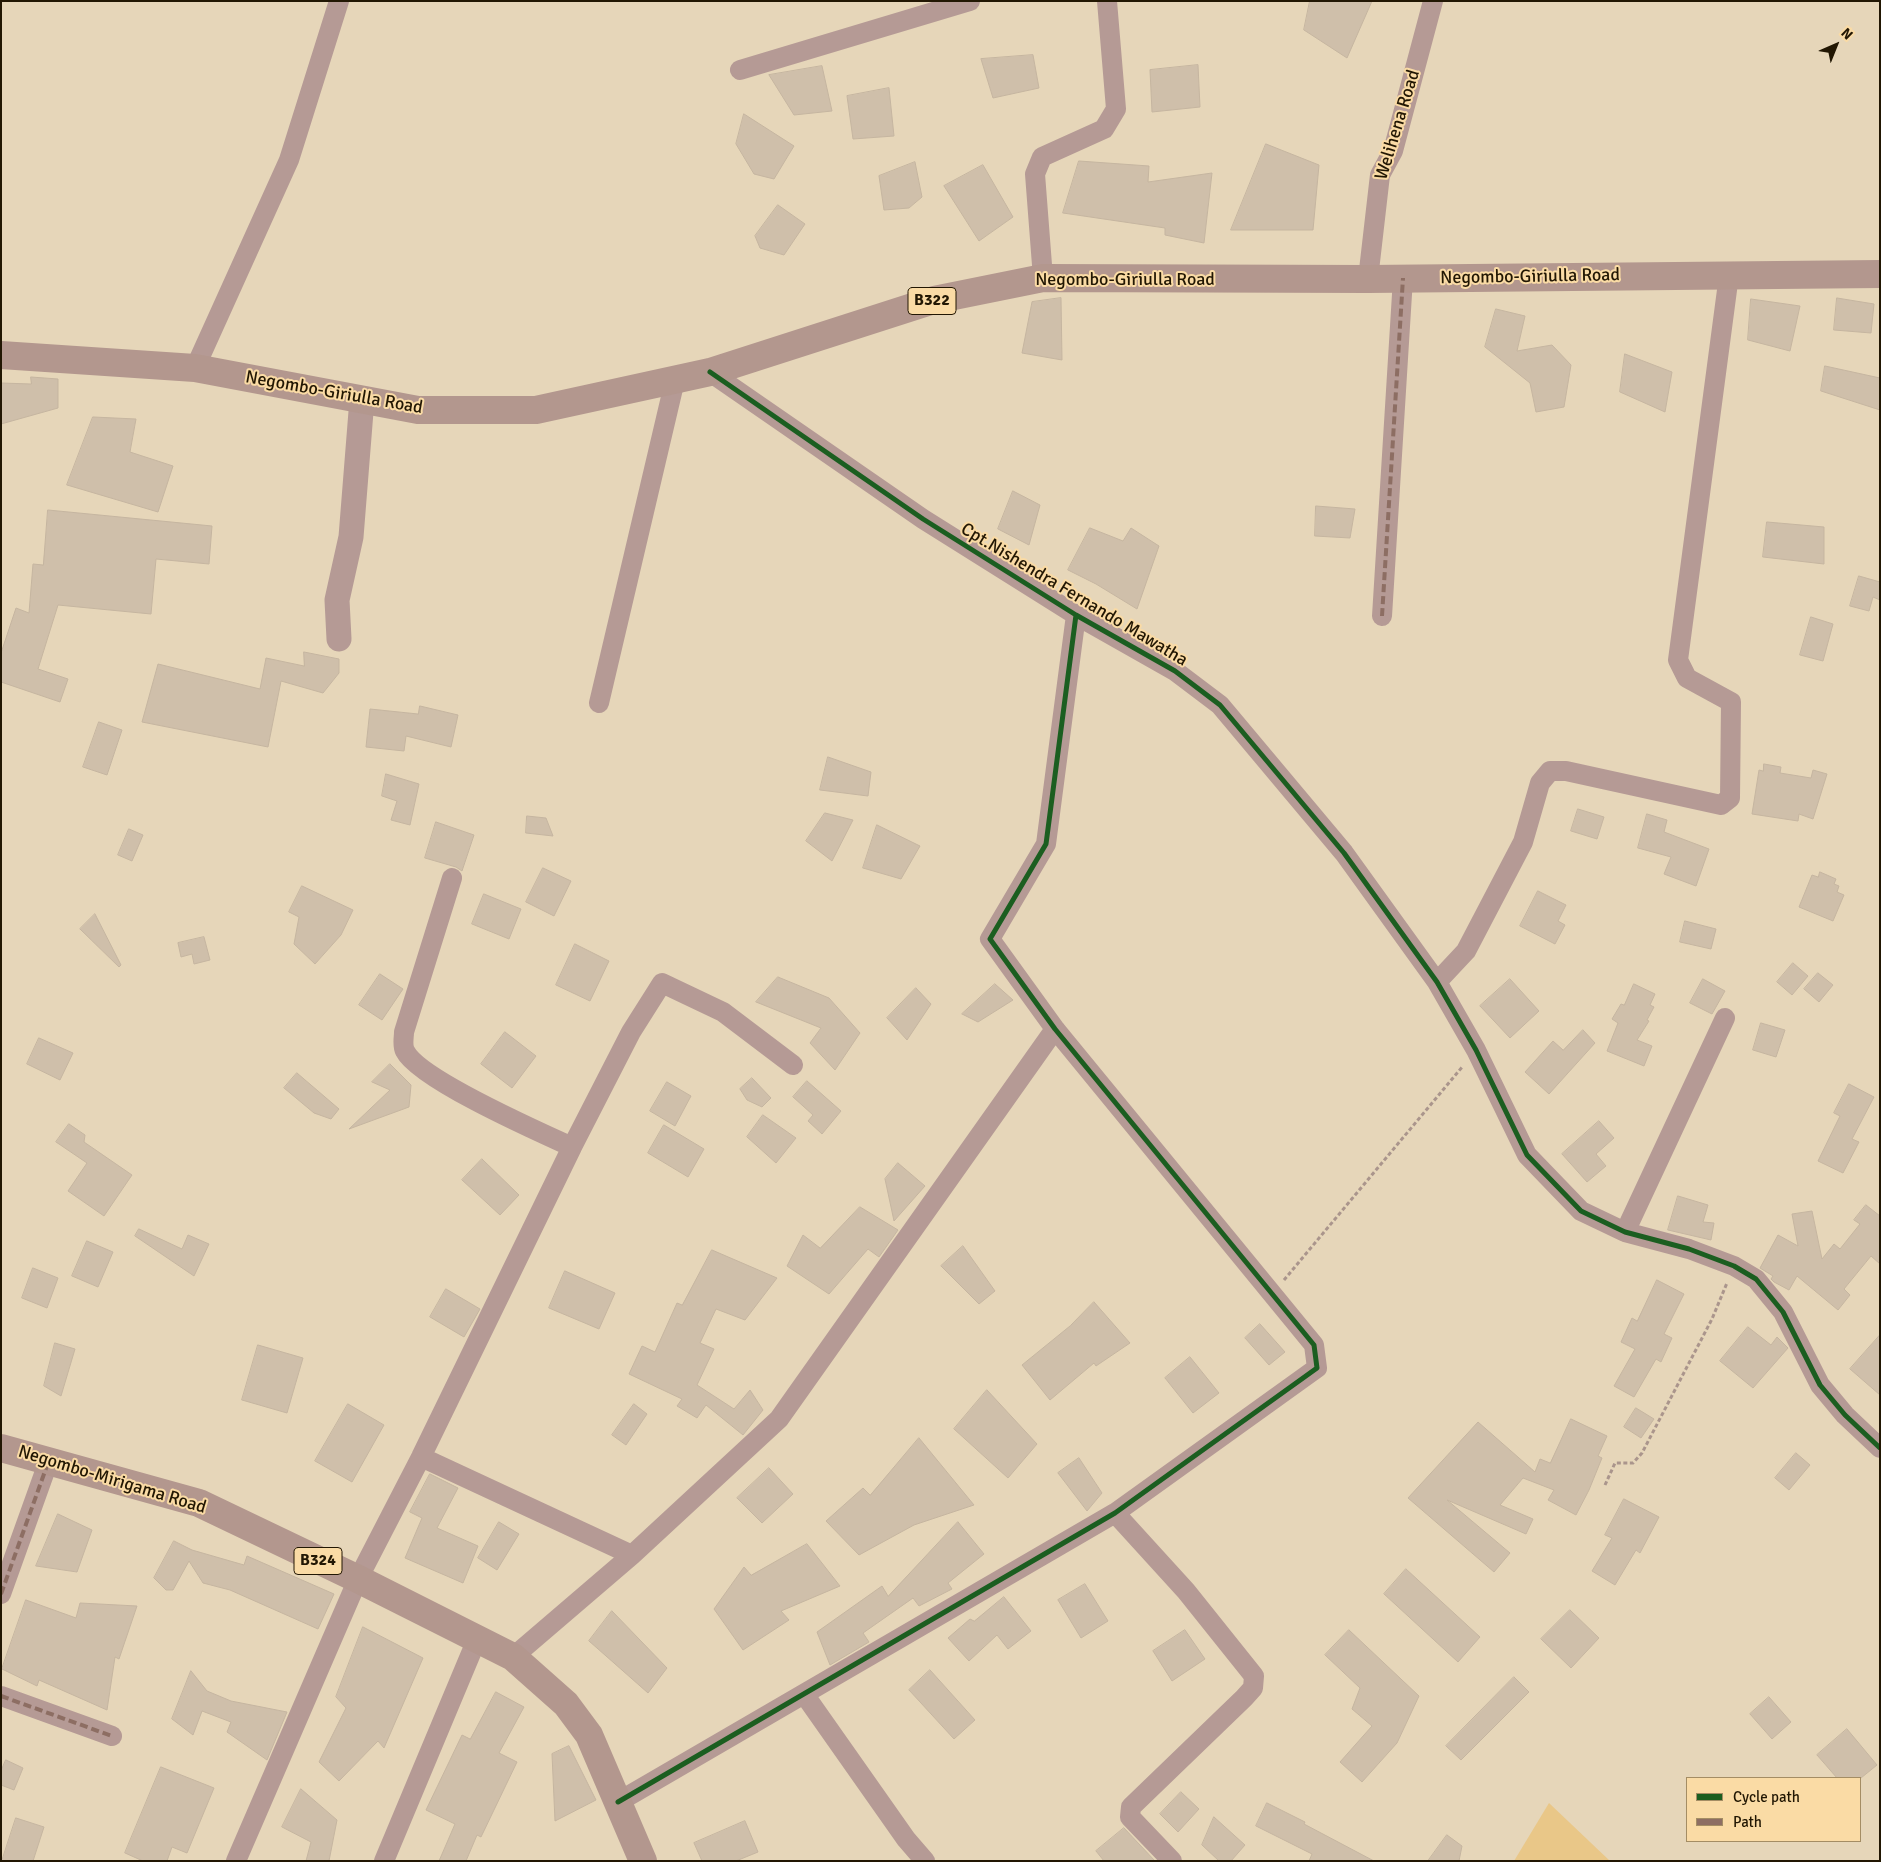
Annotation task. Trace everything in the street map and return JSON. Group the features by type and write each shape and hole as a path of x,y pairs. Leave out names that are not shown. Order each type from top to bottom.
{"main road":[{"name":"Negombo-Giriulla Road","path":"1,355 194,368 418,410 536,410 710,372 934,300 1043,278 1368,279 1880,274"},
{"name":"Negombo-Mirigama Road","path":"1,1448 50,1460 199,1503 358,1579 513,1657 566,1704 589,1735 642,1861"}],"street":[{"path":"194,368 289,160 339,1"},
{"path":"740,70 970,1"},
{"path":"1043,278 1035,174 1042,156 1104,128 1116,109 1107,1"},
{"name":"Welihena Road","path":"1368,279 1380,175 1393,151 1433,1"},
{"path":"1437,982 1466,951 1523,842 1540,782 1550,771 1566,771 1721,805 1730,798 1732,702 1687,678 1678,660 1729,275"},
{"path":"1382,616 1403,278"},
{"name":"Cpt.Nishendra Fernando Mawatha","path":"710,372 923,519 1076,615 1175,671 1220,705 1344,853 1437,982 1476,1050 1527,1155 1581,1211 1624,1232 1689,1249 1734,1266 1756,1279 1783,1312 1820,1385 1845,1415 1880,1448"},
{"path":"599,704 675,380"},
{"path":"339,639 338,600 351,537 362,399"},
{"path":"618,1802 1115,1513 1317,1368 1314,1345 1055,1029 990,939 1046,844 1076,615"},
{"path":"452,878 404,1032 405,1051 418,1066 490,1109 572,1147"},
{"path":"236,1861 358,1579 421,1457 572,1147 631,1032 662,983 723,1012 793,1065"},
{"path":"1624,1232 1725,1018"},
{"path":"513,1657 632,1555 779,1419 1055,1029"},
{"path":"421,1457 632,1555"},
{"path":"1,1594 50,1460"},
{"path":"1115,1513 1186,1591 1254,1676 1253,1688 1244,1698 1131,1807 1130,1817 1172,1861"},
{"path":"384,1861 478,1639"},
{"path":"804,1694 906,1840 924,1861"},
{"path":"1,1696 112,1736"}],"path":[{"path":"1272,1294 1476,1050"},
{"path":"1605,1485 1615,1463 1632,1463 1642,1453 1712,1319 1734,1266"}],"shaded area":[{"path":"1549,1803 1610,1861 1514,1861"}],"building":[{"path":"1310,1 1372,1 1347,58 1304,30"},
{"path":"1033,55 1039,88 993,98 981,59"},
{"path":"1198,65 1200,107 1152,112 1150,70"},
{"path":"822,66 832,111 794,115 769,75"},
{"path":"889,88 894,136 853,139 847,96"},
{"path":"744,114 794,146 774,179 754,174 736,144"},
{"path":"1266,144 1319,165 1313,230 1231,230"},
{"path":"1079,161 1149,166 1148,182 1212,173 1204,243 1165,235 1165,228 1063,213"},
{"path":"915,162 922,197 909,208 884,210 879,176"},
{"path":"983,165 1013,217 979,241 944,186"},
{"path":"778,205 805,224 784,255 760,248 755,236"},
{"path":"1061,298 1062,360 1022,353 1032,302"},
{"path":"1837,298 1874,304 1871,333 1834,330"},
{"path":"1751,299 1800,306 1790,351 1748,340"},
{"path":"1496,309 1525,316 1517,351 1552,345 1571,365 1564,407 1536,412 1530,383 1485,347"},
{"path":"1625,354 1672,372 1665,412 1620,392"},
{"path":"1825,366 1880,378 1880,410 1821,391"},
{"path":"31,377 58,379 58,408 1,424 1,383 31,384"},
{"path":"93,417 136,419 130,452 173,466 158,512 67,485"},
{"path":"1013,491 1040,505 1029,545 998,529"},
{"path":"1316,506 1355,509 1350,538 1315,536"},
{"path":"48,510 212,526 209,564 156,559 151,614 58,605 38,669 68,679 60,702 1,682 1,653 16,608 29,613 33,564 43,565"},
{"path":"1767,522 1824,527 1824,564 1763,557"},
{"path":"1090,528 1123,541 1131,528 1159,546 1137,609 1096,584 1068,570"},
{"path":"1859,576 1880,582 1880,600 1873,597 1869,611 1850,606"},
{"path":"1811,617 1833,624 1823,661 1800,655"},
{"path":"304,652 339,659 339,673 323,693 281,681 268,747 142,722 158,664 260,689 266,658 304,666"},
{"path":"420,706 458,715 451,747 406,736 404,751 366,747 370,709 418,714"},
{"path":"99,722 122,730 107,775 83,767"},
{"path":"828,757 871,772 868,796 820,790"},
{"path":"1764,764 1781,767 1780,773 1811,778 1813,770 1827,774 1813,819 1799,814 1798,821 1752,814 1759,770 1763,771"},
{"path":"386,774 419,784 410,825 391,820 397,801 382,796"},
{"path":"1578,809 1604,817 1597,839 1571,831"},
{"path":"825,813 853,820 832,861 806,841"},
{"path":"1647,814 1667,820 1664,832 1709,849 1696,886 1664,874 1671,857 1638,848"},
{"path":"527,816 546,818 553,836 526,833"},
{"path":"436,822 474,835 462,871 456,867 425,858"},
{"path":"877,825 920,846 901,879 863,868"},
{"path":"129,829 143,835 132,861 118,855"},
{"path":"543,868 571,881 554,916 526,902"},
{"path":"1820,872 1836,879 1834,884 1839,886 1837,892 1844,895 1833,921 1799,907 1812,875 1818,877"},
{"path":"302,886 353,910 341,935 315,964 294,944 299,917 289,912"},
{"path":"1538,891 1566,905 1558,921 1565,925 1555,944 1520,926"},
{"path":"484,894 521,909 509,939 472,924"},
{"path":"95,914 121,965 119,967 80,929"},
{"path":"1685,921 1716,929 1711,949 1680,942"},
{"path":"204,937 210,960 194,964 192,954 181,957 178,943"},
{"path":"575,944 609,961 590,1001 556,985"},
{"path":"1793,963 1808,976 1792,995 1777,982"},
{"path":"1818,973 1833,985 1819,1002 1804,989"},
{"path":"380,974 403,989 382,1020 359,1005"},
{"path":"778,977 829,998 860,1033 835,1070 810,1043 821,1028 756,1002"},
{"path":"1510,979 1539,1011 1510,1038 1480,1006"},
{"path":"1703,979 1725,991 1712,1014 1690,1003"},
{"path":"995,984 1013,1000 978,1022 962,1014"},
{"path":"1634,984 1655,994 1650,1005 1654,1007 1647,1020 1649,1021 1637,1040 1652,1046 1644,1066 1607,1051 1618,1023 1612,1019 1621,1004 1624,1005"},
{"path":"916,988 931,1004 907,1040 887,1018"},
{"path":"1761,1023 1785,1030 1776,1057 1753,1050"},
{"path":"1583,1030 1595,1043 1549,1094 1525,1072 1553,1041 1563,1050"},
{"path":"505,1032 536,1056 512,1088 481,1064"},
{"path":"39,1038 73,1053 60,1080 27,1064"},
{"path":"390,1064 411,1085 409,1107 349,1129 390,1090 372,1082"},
{"path":"297,1073 339,1109 331,1119 314,1113 284,1088"},
{"path":"752,1078 771,1098 762,1107 747,1100 740,1089"},
{"path":"807,1081 841,1111 822,1134 808,1121 813,1115 793,1097"},
{"path":"667,1082 691,1096 675,1126 650,1111"},
{"path":"1849,1084 1874,1097 1852,1139 1859,1142 1843,1173 1818,1161 1840,1116 1834,1113"},
{"path":"763,1115 796,1138 776,1163 747,1137"},
{"path":"1599,1121 1614,1138 1596,1154 1606,1166 1587,1182 1562,1154"},
{"path":"69,1124 85,1135 84,1142 132,1175 104,1216 68,1191 87,1163 56,1142"},
{"path":"664,1125 704,1149 688,1177 648,1153"},
{"path":"482,1159 519,1195 500,1215 462,1180"},
{"path":"898,1163 925,1186 894,1221 885,1179"},
{"path":"1678,1196 1708,1205 1703,1222 1714,1223 1711,1240 1668,1230"},
{"path":"1866,1205 1880,1216 1880,1264 1871,1256 1844,1289 1850,1295 1838,1310 1797,1276 1789,1290 1774,1282 1771,1279 1773,1276 1760,1268 1778,1235 1798,1246 1792,1214 1812,1211 1822,1259 1834,1244 1840,1249 1860,1224 1854,1220"},
{"path":"860,1207 898,1230 879,1257 868,1249 829,1294 787,1266 803,1235 820,1248"},
{"path":"139,1229 182,1249 188,1235 209,1244 194,1276 135,1236"},
{"path":"87,1241 113,1252 98,1287 72,1276"},
{"path":"963,1246 995,1291 979,1304 941,1266"},
{"path":"712,1250 777,1278 745,1320 716,1309 700,1343 714,1349 697,1385 734,1409 750,1390 763,1410 743,1435 706,1405 697,1418 677,1406 682,1399 629,1374 642,1346 655,1352 677,1303 682,1305"},
{"path":"33,1268 58,1278 47,1308 22,1298"},
{"path":"565,1271 615,1293 599,1329 549,1308"},
{"path":"1657,1280 1684,1294 1664,1334 1672,1338 1661,1362 1656,1359 1634,1397 1614,1386 1635,1349 1621,1342 1632,1318 1637,1321"},
{"path":"446,1289 480,1309 464,1337 430,1317"},
{"path":"1094,1302 1130,1343 1096,1366 1094,1363 1050,1400 1022,1365 1070,1326"},
{"path":"1260,1324 1285,1352 1269,1365 1245,1338"},
{"path":"1748,1327 1771,1345 1777,1337 1788,1348 1753,1388 1720,1361"},
{"path":"1880,1335 1880,1395 1850,1369"},
{"path":"55,1343 75,1349 61,1396 44,1386"},
{"path":"258,1345 303,1358 287,1413 242,1400"},
{"path":"1190,1357 1219,1393 1193,1413 1165,1378"},
{"path":"987,1390 1037,1444 1008,1478 954,1429"},
{"path":"348,1404 384,1425 352,1482 315,1461"},
{"path":"634,1404 647,1414 626,1445 612,1435"},
{"path":"1636,1408 1654,1419 1641,1438 1624,1427"},
{"path":"1571,1419 1607,1436 1598,1456 1602,1458 1576,1515 1548,1500 1554,1490 1523,1478 1500,1505 1533,1519 1526,1534 1447,1500 1510,1553 1494,1572 1408,1498 1478,1422 1535,1472 1540,1459 1550,1463"},
{"path":"919,1438 974,1505 914,1525 859,1555 826,1521 863,1488 870,1495"},
{"path":"1796,1453 1810,1465 1789,1490 1775,1478"},
{"path":"1079,1458 1102,1493 1087,1511 1058,1473"},
{"path":"769,1468 793,1494 762,1523 737,1498"},
{"path":"430,1474 458,1488 437,1528 478,1546 463,1583 405,1558 422,1518 410,1512"},
{"path":"1624,1499 1659,1517 1640,1553 1636,1550 1615,1585 1592,1571 1612,1538 1605,1535"},
{"path":"58,1514 92,1530 77,1572 36,1566"},
{"path":"499,1522 519,1534 497,1570 478,1558"},
{"path":"958,1522 984,1554 948,1583 952,1589 919,1606 913,1598 863,1633 869,1642 830,1665 817,1632 882,1586 888,1596"},
{"path":"174,1541 192,1550 244,1565 247,1556 334,1594 318,1629 230,1590 203,1583 189,1561 173,1590 166,1590 154,1578"},
{"path":"807,1544 840,1586 781,1611 789,1620 743,1650 714,1609 744,1567 751,1575"},
{"path":"1406,1569 1480,1637 1458,1662 1384,1594"},
{"path":"1085,1584 1108,1621 1081,1638 1058,1600"},
{"path":"1004,1597 1031,1631 1008,1649 997,1635 969,1661 948,1638 970,1619 974,1621"},
{"path":"26,1600 76,1618 80,1603 137,1606 119,1659 115,1657 107,1710 39,1680 37,1686 2,1669"},
{"path":"1570,1610 1599,1638 1571,1668 1541,1639"},
{"path":"612,1611 667,1668 648,1693 589,1641"},
{"path":"363,1627 423,1658 384,1748 378,1741 339,1781 319,1762 346,1708 336,1697"},
{"path":"1185,1630 1205,1659 1172,1681 1153,1651"},
{"path":"1349,1630 1419,1696 1397,1743 1362,1782 1340,1762 1372,1726 1352,1709 1360,1688 1325,1655"},
{"path":"930,1670 975,1720 954,1739 909,1690"},
{"path":"191,1671 207,1691 231,1701 287,1712 267,1760 227,1732 231,1722 202,1711 193,1735 172,1719"},
{"path":"1514,1677 1529,1692 1461,1760 1446,1746"},
{"path":"496,1692 524,1707 499,1753 517,1762 481,1837 477,1835 466,1861 439,1861 455,1824 426,1810 462,1735 470,1739"},
{"path":"1769,1697 1791,1722 1772,1739 1750,1714"},
{"path":"1847,1729 1877,1765 1861,1778 1836,1777 1817,1755"},
{"path":"569,1746 596,1800 555,1821 552,1754"},
{"path":"6,1760 23,1768 14,1790 1,1785 1,1771"},
{"path":"161,1767 214,1788 187,1853 172,1847 167,1861 143,1861 125,1853"},
{"path":"301,1789 337,1820 329,1861 306,1861 311,1842 282,1827"},
{"path":"1181,1792 1199,1809 1178,1832 1160,1814"},
{"path":"1267,1803 1374,1861 1309,1861 1312,1854 1256,1826"},
{"path":"1214,1817 1245,1845 1231,1861 1219,1861 1202,1845"},
{"path":"16,1818 44,1827 33,1861 2,1861"},
{"path":"745,1821 758,1852 736,1861 702,1861 694,1843"},
{"path":"1124,1828 1155,1861 1104,1861 1096,1851"},
{"path":"1447,1835 1462,1846 1459,1861 1428,1861"}],"marked path":[{"path":"1382,616 1403,278"},
{"path":"1,1594 49,1460"},
{"path":"1,1696 112,1736"}],"cycle path":[{"path":"710,372 923,519 1076,615 1175,671 1220,705 1344,853 1437,982 1476,1050 1527,1155 1581,1211 1625,1232 1689,1249 1734,1266 1756,1279 1783,1312 1820,1385 1845,1415 1880,1448"},
{"path":"618,1802 1115,1513 1317,1368 1314,1345 1055,1029 990,939 1046,844 1076,615"}]}
